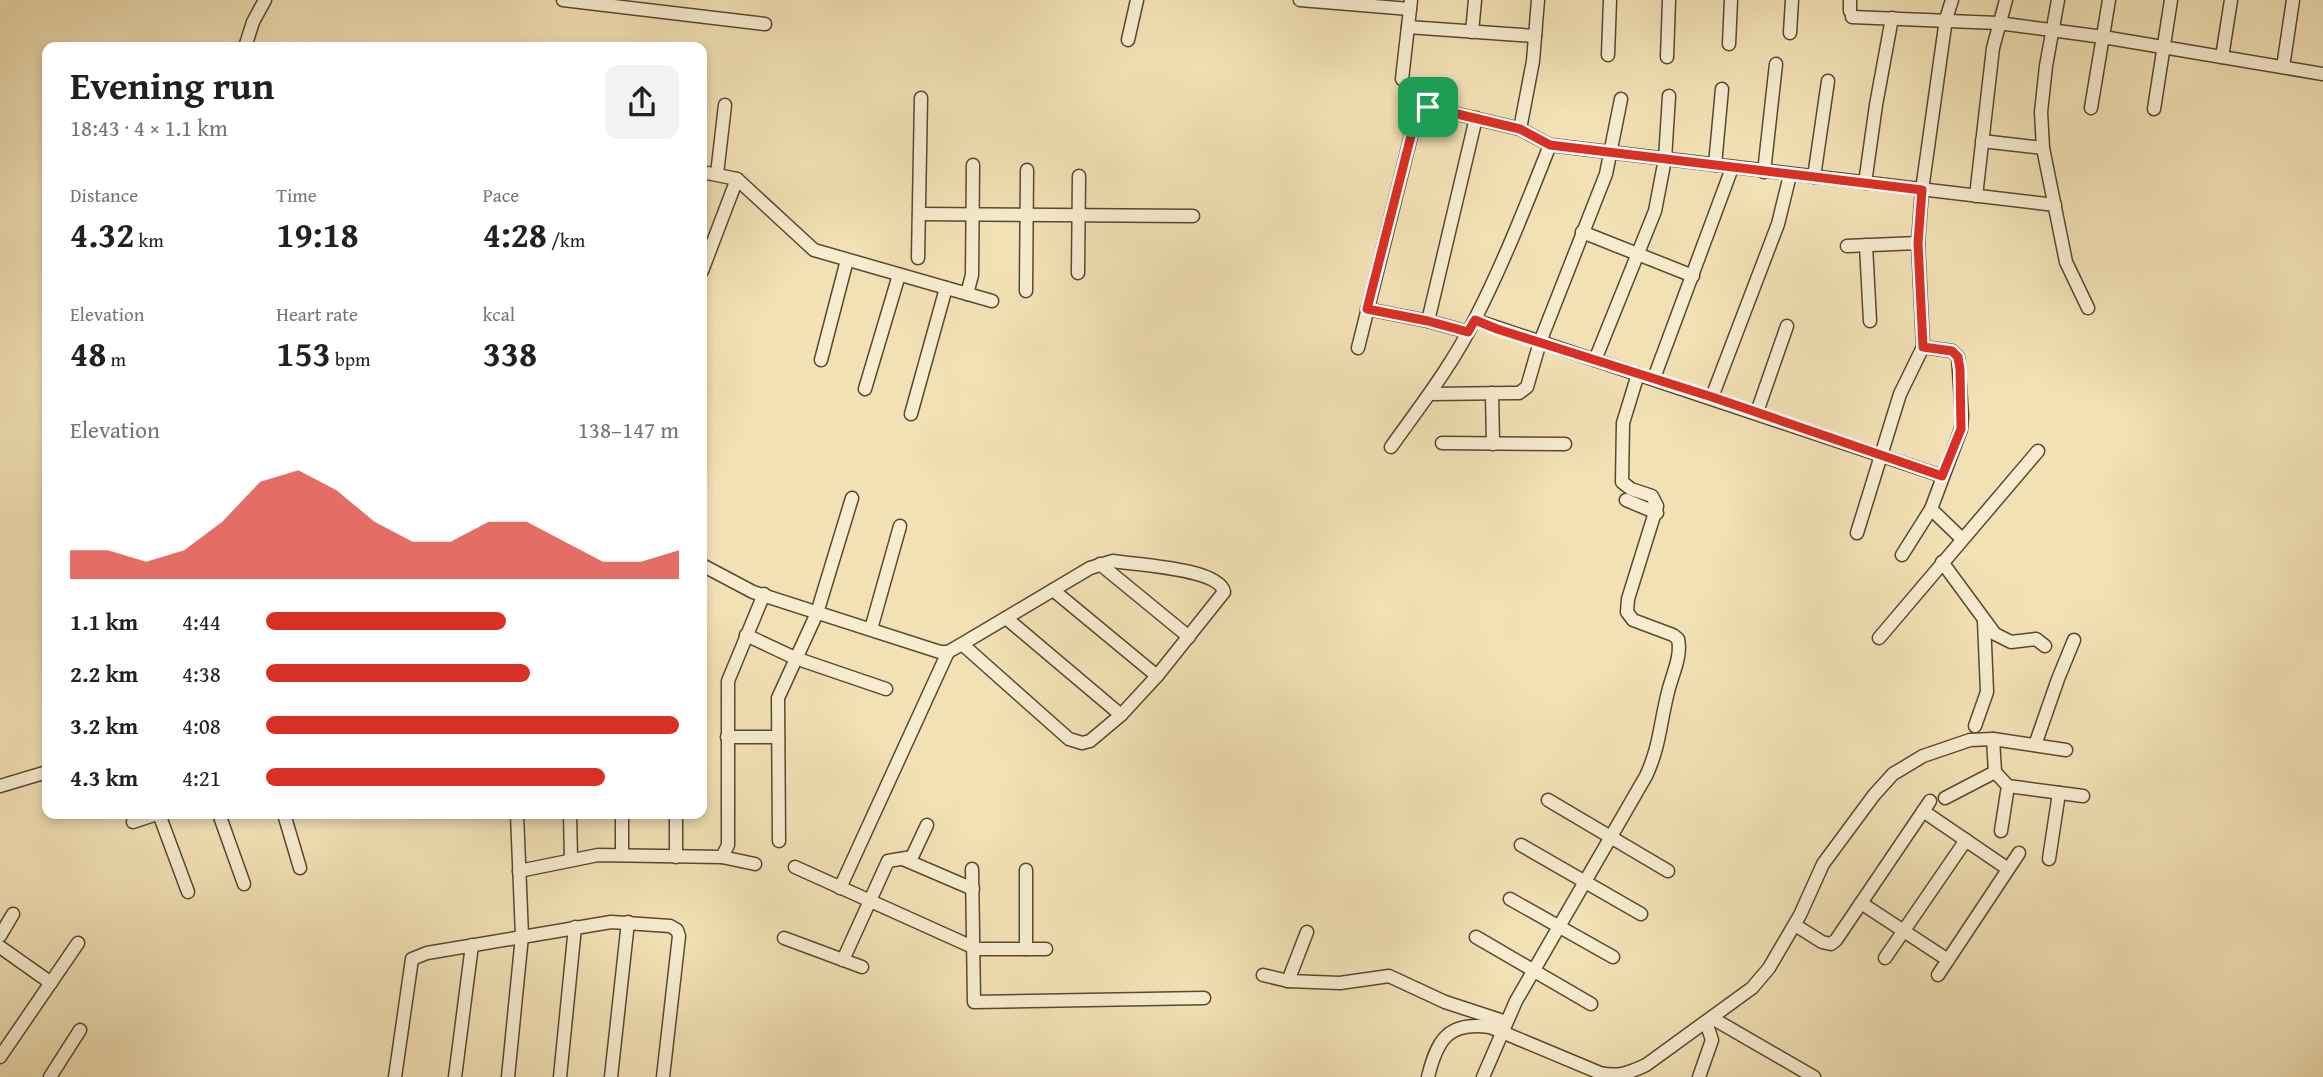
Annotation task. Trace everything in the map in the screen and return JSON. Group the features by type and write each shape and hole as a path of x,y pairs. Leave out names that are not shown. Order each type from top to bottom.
{"street":[{"path":"247,42 253,22 265,0"},
{"path":"563,0 765,24"},
{"path":"1128,40 1137,0"},
{"path":"1300,0 1410,4 1402,79"},
{"path":"1472,32 1475,0"},
{"path":"1520,129 1538,0"},
{"path":"1608,55 1610,0"},
{"path":"1667,57 1669,0"},
{"path":"1729,44 1731,0"},
{"path":"1790,33 1792,0"},
{"path":"1857,533 1900,394 1923,347 1918,243 1922,190 1945,19 1952,0"},
{"path":"1976,196 1998,23 2006,0"},
{"path":"2058,0 2041,112 2043,148 2066,262 2088,308"},
{"path":"2091,108 2109,0"},
{"path":"2154,109 2171,0"},
{"path":"2222,57 2231,0"},
{"path":"2283,67 2293,0"},
{"path":"1851,9 1892,18 1998,23 2103,37 2323,74"},
{"path":"1865,183 1892,18"},
{"path":"1408,27 1535,36"},
{"path":"1764,172 1776,64"},
{"path":"1814,177 1828,81"},
{"path":"1715,165 1722,89"},
{"path":"1595,360 1655,211 1665,159 1670,96"},
{"path":"918,258 921,98"},
{"path":"1431,394 1519,393 1527,387 1540,342 1606,174 1621,99"},
{"path":"717,174 725,105"},
{"path":"1358,348 1415,120 1419,111 1428,107 1520,129 1550,145 2055,205"},
{"path":"1428,321 1476,118"},
{"path":"1982,141 2043,148"},
{"path":"1391,447 1431,394 1475,320 1522,216 1550,145"},
{"path":"967,294 972,275 974,165"},
{"path":"1654,379 1732,168"},
{"path":"1026,291 1027,170"},
{"path":"707,173 737,179 814,250 992,301"},
{"path":"1712,397 1778,224 1790,175"},
{"path":"1078,273 1079,176"},
{"path":"707,258 737,179"},
{"path":"919,214 1193,216"},
{"path":"1582,232 1693,276"},
{"path":"1846,246 1918,243"},
{"path":"1866,245 1870,321"},
{"path":"821,360 848,260"},
{"path":"865,389 899,275"},
{"path":"911,414 946,288"},
{"path":"1367,309 1468,332"},
{"path":"1475,320 1942,476"},
{"path":"1757,412 1787,326"},
{"path":"1902,555 1931,509 1961,429 1958,357 1952,351 1923,347"},
{"path":"1483,1077 1504,1027 1655,757 1667,693 1679,652 1678,639 1674,635 1633,620 1627,612 1628,599 1657,513 1652,496 1625,486 1622,482 1623,423 1638,374"},
{"path":"1492,393 1493,444"},
{"path":"1443,443 1565,444"},
{"path":"1879,638 1961,538 2038,451"},
{"path":"779,841 778,698 817,612 852,498"},
{"path":"1626,500 1657,513"},
{"path":"1931,509 1961,538"},
{"path":"871,629 900,526"},
{"path":"840,888 948,652 962,643 1053,590 1100,564 1113,561 1197,573 1214,579 1223,586 1224,592 1157,676 1121,715 1090,741 1075,742 962,643"},
{"path":"1941,562 1995,634 2011,642 2036,639 2045,646"},
{"path":"1100,564 1189,637"},
{"path":"707,568 743,587 932,651 948,652"},
{"path":"1053,590 1157,676"},
{"path":"722,857 728,845 728,681 764,594"},
{"path":"1006,618 1121,715"},
{"path":"1975,726 1987,692 1984,621"},
{"path":"746,635 795,658 886,689"},
{"path":"2035,745 2074,639"},
{"path":"727,737 778,737"},
{"path":"1993,738 1995,772 2008,786 2083,796"},
{"path":"1263,975 1288,981 1340,983 1390,976 1600,1073 1614,1076 1628,1073 1646,1065 1752,988 1769,968 1795,925 1823,864 1874,795 1893,774 1923,756 1970,740 1993,738 2066,750"},
{"path":"1945,798 1995,772"},
{"path":"0,786 42,773"},
{"path":"2001,831 2008,786"},
{"path":"2049,859 2059,793"},
{"path":"1548,800 1668,871"},
{"path":"1795,925 1822,942 1831,944 1926,806 1966,840 2008,869"},
{"path":"133,822 142,819"},
{"path":"160,819 188,892"},
{"path":"221,819 244,884"},
{"path":"285,819 300,868"},
{"path":"508,1077 522,936 516,819"},
{"path":"570,819 571,859"},
{"path":"622,819 622,854"},
{"path":"676,819 676,857"},
{"path":"843,960 888,861 912,858 927,825"},
{"path":"1885,958 1966,840"},
{"path":"1521,845 1641,914"},
{"path":"1938,975 2019,853"},
{"path":"519,871 571,859 622,854 722,857 755,864"},
{"path":"903,859 973,889"},
{"path":"796,867 974,948 1046,948"},
{"path":"972,869 974,1002 1204,998"},
{"path":"1026,870 1026,949"},
{"path":"1510,899 1613,957"},
{"path":"1861,903 1948,960"},
{"path":"0,936 13,914"},
{"path":"395,1077 412,959 427,953 522,936 611,922 628,922 670,926 677,930 679,936 663,1077"},
{"path":"611,1077 628,922"},
{"path":"560,1077 575,927"},
{"path":"1288,981 1307,932"},
{"path":"1476,937 1591,1004"},
{"path":"784,938 862,967"},
{"path":"0,1057 78,943"},
{"path":"455,1077 472,945"},
{"path":"0,947 51,983"},
{"path":"1699,1077 1712,1040 1709,1020"},
{"path":"1709,1020 1814,1077"},
{"path":"1428,1077 1434,1055 1442,1040 1455,1028 1472,1024 1504,1027"},
{"path":"50,1077 80,1030"}],"route":[{"path":"1428,107 1520,129 1550,145 1922,190 1918,243 1923,347 1952,351 1958,357 1960,369 1961,429 1942,476 1475,320 1468,332 1367,309 1415,120 1419,111 1428,107"}]}
